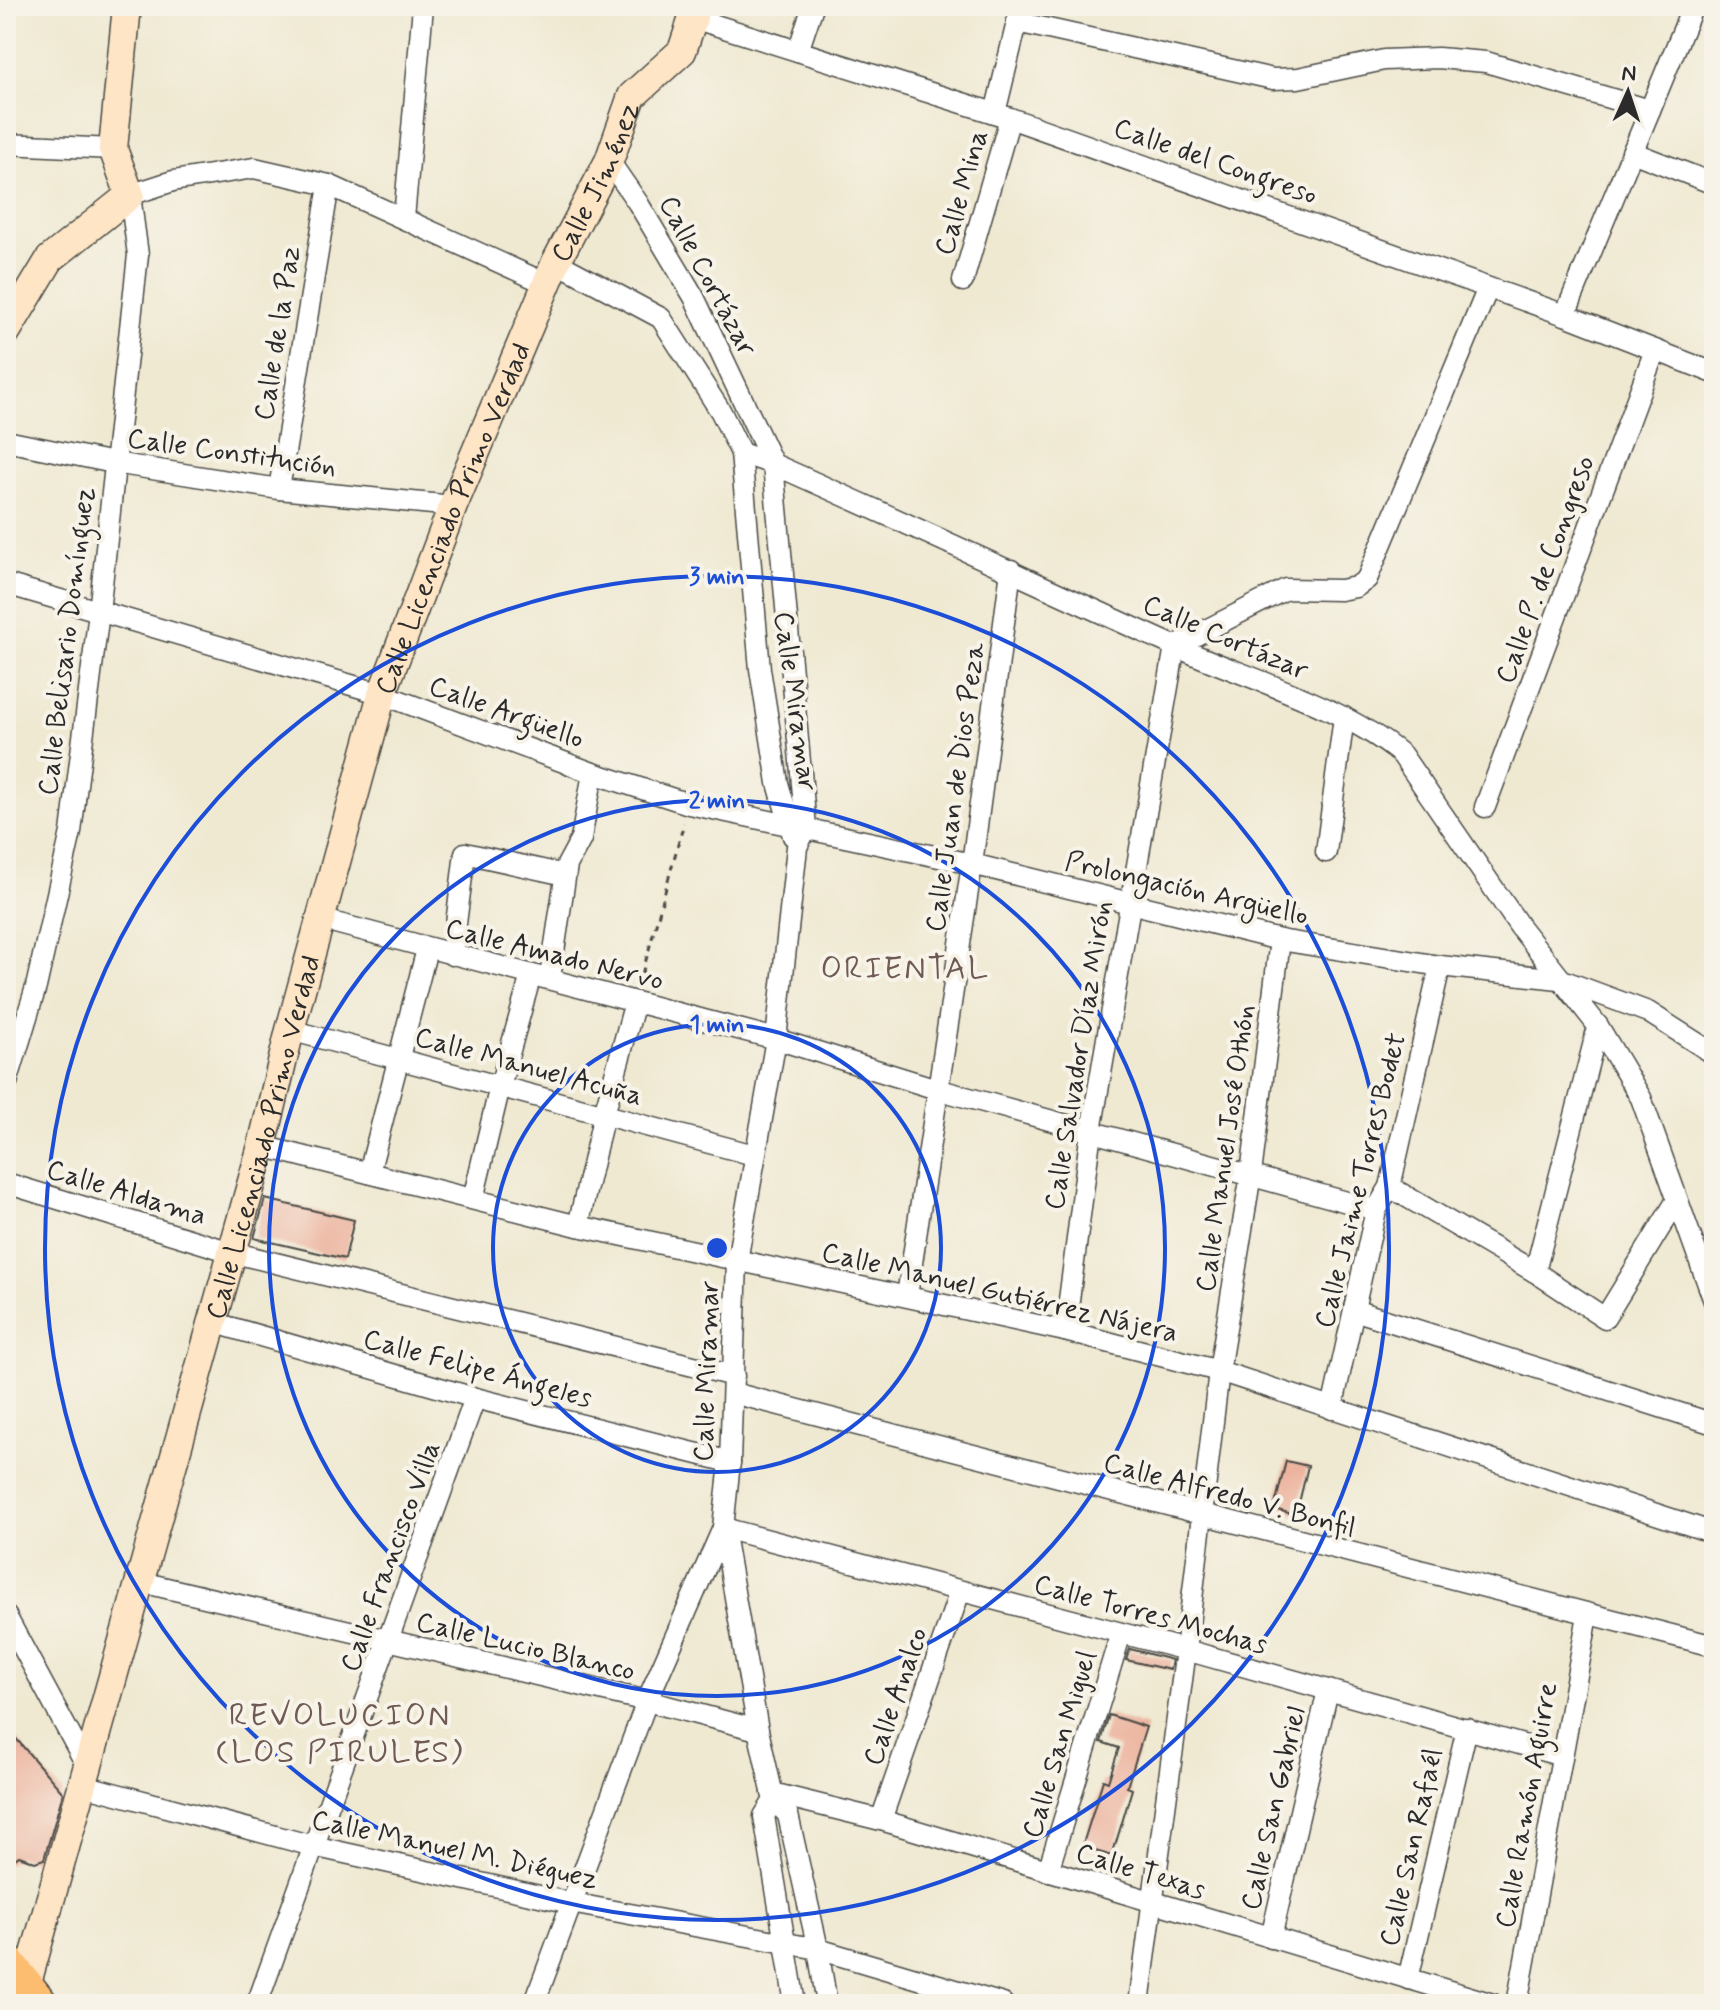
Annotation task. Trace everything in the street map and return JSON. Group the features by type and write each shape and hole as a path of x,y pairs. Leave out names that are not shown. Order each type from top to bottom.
{"main road":[{"path":"6,1959 30,1998"}],"street":[{"path":"6,332 16,296 50,259 130,195 113,149 127,6"},
{"path":"404,218 423,6"},
{"path":"798,51 813,6"},
{"path":"1565,315 1693,6"},
{"name":"Calle del Congreso","path":"693,12 798,51 1003,115 1270,208 1565,315 1714,373"},
{"name":"Calle Jiménez","path":"552,273 609,161 632,96 682,51 693,12"},
{"path":"1019,14 1273,79 1298,78 1384,60 1438,58 1486,62 1650,110"},
{"name":"Calle Mina","path":"963,281 1003,115 1019,14"},
{"path":"6,144 113,149"},
{"path":"1632,152 1714,184"},
{"name":"Calle Cortázar","path":"609,161 694,297 773,464"},
{"name":"Calle Miramar","path":"130,195 173,181 254,168 329,185 404,218 552,273 661,318 721,412 741,453 760,669 778,783 797,834"},
{"name":"Calle de la Paz","path":"279,489 329,185"},
{"name":"Calle Belisario Domínguez","path":"6,1086 36,987 71,832 99,612 138,255 130,195"},
{"name":"Calle Licenciado Primo Verdad","path":"30,1998 86,1776 262,1146 290,1030 382,694 453,506 552,273"},
{"path":"1175,646 1286,589 1340,590 1356,587 1367,579 1488,288"},
{"name":"Calle P. de Congreso","path":"1485,807 1655,350"},
{"name":"Calle Constitución","path":"6,441 114,463 279,489 453,506"},
{"name":"Calle Cortázar","path":"741,453 773,464 1175,646 1344,717 1380,737 1402,755 1559,979 1598,1026 1641,1098 1714,1301"},
{"name":"Calle Miramar","path":"773,464 797,834 776,1039 737,1261 730,1462 723,1528 758,1730 773,1796 788,1815 827,2004"},
{"name":"Calle Juan de Dios Peza","path":"907,1296 940,1090 1011,570"},
{"name":"Calle Argüello","path":"6,584 382,694 593,773 797,834"},
{"name":"Calle Salvador Díaz Mirón","path":"1065,1331 1091,1131 1175,646"},
{"path":"1326,852 1344,717"},
{"path":"473,1199 500,1086 541,976 567,865 581,839 593,773"},
{"name":"Prolongación Argüello","path":"797,834 972,864 1280,940 1440,966 1559,979 1648,1012 1714,1054"},
{"path":"452,955 465,853 565,875"},
{"name":"Calle Amado Nervo","path":"320,919 776,1039 940,1090 1376,1210"},
{"name":"Calle Manuel José Othón","path":"1139,2004 1219,1371 1251,1174 1280,940"},
{"path":"369,1173 427,949"},
{"name":"Calle Jaime Torres Bodet","path":"1332,1409 1376,1210 1390,1187 1440,966"},
{"path":"578,1226 604,1114 635,1002"},
{"path":"1535,1272 1598,1026"},
{"name":"Calle Manuel Acuña","path":"290,1030 754,1155"},
{"name":"Calle Manuel Gutiérrez Nájera","path":"262,1146 578,1226 1065,1331 1219,1371 1714,1533"},
{"name":"Calle Aldama","path":"6,1183 231,1252"},
{"path":"1390,1187 1535,1272 1605,1318 1677,1200"},
{"name":"Calle Felipe Ángeles","path":"231,1252 734,1385"},
{"path":"1354,1310 1714,1424"},
{"name":"Calle Felipe Ángeles","path":"212,1322 475,1398 730,1462"},
{"name":"Calle Alfredo V. Bonfil","path":"734,1385 1202,1515 1714,1646"},
{"name":"Calle Francisco Villa","path":"257,2004 475,1398"},
{"path":"534,2004 647,1701 723,1528"},
{"name":"Calle Torres Mochas","path":"723,1528 1186,1650 1562,1756"},
{"name":"Calle Lucio Blanco","path":"141,1582 758,1730"},
{"name":"Calle Analco","path":"881,1820 960,1591"},
{"name":"Calle Ramón Aguirre","path":"1517,2004 1588,1615"},
{"path":"6,1616 86,1776"},
{"name":"Calle San Miguel","path":"1048,1871 1121,1633"},
{"name":"Calle San Gabriel","path":"1271,1938 1328,1690"},
{"name":"Calle San Rafaél","path":"1408,1979 1467,1728"},
{"name":"Calle Manuel M. Diéguez","path":"86,1776 313,1846 571,1903 818,1949 1003,2004"},
{"name":"Calle Miramar","path":"773,1796 764,1816 795,2004"},
{"name":"Calle Texas","path":"773,1796 881,1820 1493,2004"}],"path":[{"path":"635,1002 689,804"}],"building":[{"path":"265,1199 354,1220 345,1259 254,1238"},
{"path":"1286,1461 1308,1466 1296,1515 1274,1509"},
{"path":"1130,1649 1172,1660 1170,1670 1126,1660"},
{"path":"1109,1715 1146,1727 1127,1787 1132,1789 1112,1856 1082,1847 1103,1780 1108,1782 1119,1748 1101,1742"},
{"path":"6,1727 63,1793 44,1859 35,1862 19,1856 6,1866"}],"district":[{"name":"ORIENTAL","path":"905,967"},
{"name":"REVOLUCION (LOS PIRULES)","path":"340,1732"}]}
